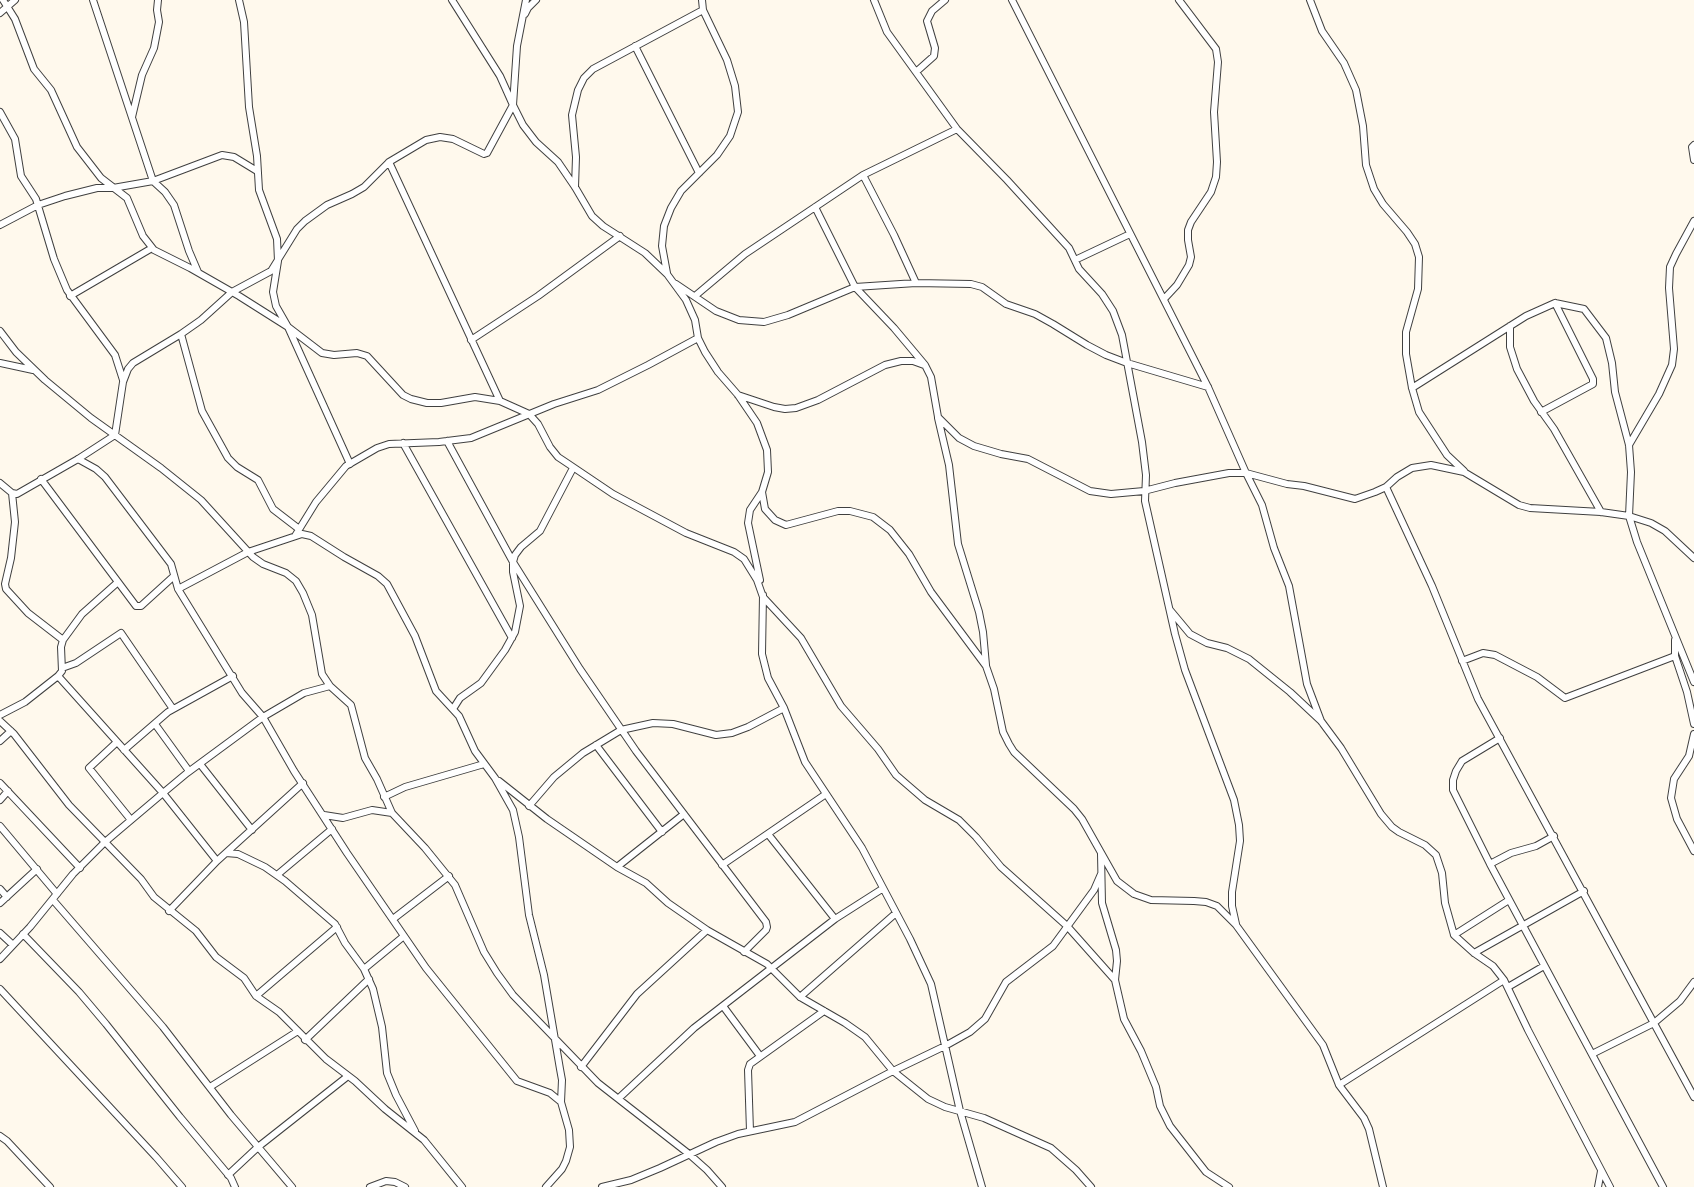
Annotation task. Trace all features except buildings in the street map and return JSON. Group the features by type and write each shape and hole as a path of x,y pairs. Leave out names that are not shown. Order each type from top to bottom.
{"street":[{"path":"3,0 15,19 34,69 51,90 77,147 92,168 113,188 127,198 143,236 152,248 232,292 288,327 322,353 334,355 358,353 366,356 403,394 411,399 427,403 441,403 475,397 500,401 529,414 538,424 550,447 558,457 573,468 613,494 686,533 734,552 744,559 752,570 763,597 801,638 841,706 878,749 896,774 925,800 959,820 1001,867 1067,926 1115,980"},
{"path":"0,13 15,0"},
{"path":"93,0 153,181 165,192 174,205 188,251 198,273"},
{"path":"132,118 142,75 154,48 159,22 158,0"},
{"path":"239,0 244,22 249,107 257,156 260,195 277,235 278,260 273,292 276,306 288,327 350,464"},
{"path":"452,0 500,76 513,105 536,142 558,162 576,187 592,216 603,226 646,253 668,274 686,300 695,320 698,338 718,372 738,395 757,422 767,450 768,472 762,492 750,510 748,523 763,597 762,654 764,666 784,708 805,762 862,848 931,984 960,1111 982,1187"},
{"path":"0,483 14,494 19,493 115,435 124,381 128,369 133,363 201,320 232,292 271,271 297,229 305,220 327,205 364,187 389,162 426,140 440,137 453,139 486,154 513,105 517,46 526,0"},
{"path":"523,17 536,0"},
{"path":"668,274 662,246 664,226 681,191 717,154 730,136 738,112 735,86 726,60 702,10 702,0"},
{"path":"874,0 886,32 957,129 1069,248 1079,269 1102,294 1113,311 1122,335 1142,442 1146,475 1144,491 1150,528 1168,608 1186,670 1234,800 1240,841 1232,892 1232,906 1236,925"},
{"path":"916,72 934,56 935,48 927,21 932,11 945,0"},
{"path":"1012,0 1208,387 1262,505 1270,539 1289,586 1307,684 1321,721"},
{"path":"1164,299 1177,285 1189,265 1191,257 1188,230 1191,222 1211,192 1216,177 1217,162 1214,112 1218,62 1216,48 1179,0"},
{"path":"1310,0 1322,31 1344,63 1356,90 1361,108 1364,151 1370,178 1383,204 1407,232 1419,258 1418,289 1406,332 1406,354 1412,388 1419,412 1426,425 1447,455 1464,472 1519,505 1530,508 1601,512 1629,516 1651,523 1666,532 1694,558"},
{"path":"576,187 576,157 572,115 578,90 584,78 593,69 702,10"},
{"path":"635,46 699,173"},
{"path":"0,112 15,138 21,176 34,195 54,259 70,296 115,355 124,381"},
{"path":"694,296 745,254 863,175 957,129"},
{"path":"1694,145 1692,147 1694,160"},
{"path":"0,225 38,206 79,191 113,188 153,181 222,155 234,156 257,171"},
{"path":"389,162 500,401"},
{"path":"863,175 894,235 916,284"},
{"path":"815,207 855,288 894,328 925,365 931,377 949,465 958,544 980,612 986,666 994,689 1003,732 1009,744 1014,752 1074,809 1101,851 1117,881 1134,894 1159,901 1206,902 1217,906 1236,925 1323,1045 1339,1084 1370,1128 1383,1187"},
{"path":"1629,445 1659,394 1672,365 1674,349 1669,288 1670,267 1694,221"},
{"path":"1075,260 1130,234"},
{"path":"471,340 538,296 620,236"},
{"path":"70,296 152,248"},
{"path":"675,283 716,311 739,320 764,322 788,315 855,288 916,284 971,284 982,287 1006,304 1035,314 1087,345 1127,364 1208,387"},
{"path":"1412,388 1526,316 1556,303 1584,309 1606,338 1612,363 1615,392 1629,445 1631,472 1629,516 1637,542 1694,682"},
{"path":"1541,412 1593,384 1556,303"},
{"path":"1510,326 1510,347 1517,369 1541,412 1554,429 1601,512"},
{"path":"0,331 16,352 34,370 91,418 161,468 201,500 248,552 263,564 293,577 312,615 322,674 330,686 351,705 364,758 392,813 426,848 455,885 484,952 497,973 513,995 598,1083 688,1154 707,1170 722,1187"},
{"path":"181,334 202,411 228,458 237,467 258,480 273,509 299,529"},
{"path":"295,536 316,502 350,464 377,448 389,444 471,438 529,414 598,390 698,338"},
{"path":"738,395 774,407 796,408 812,402 885,365 901,361 913,361 925,365"},
{"path":"0,363 34,370"},
{"path":"938,417 959,438 974,446 1028,459 1090,491 1111,494 1144,491 1229,473 1246,473 1355,499 1386,487 1404,472 1421,466 1464,472"},
{"path":"447,441 513,562 580,669 621,730 766,922 766,930 744,952"},
{"path":"403,443 512,638"},
{"path":"78,459 106,477 170,564 178,589 242,693 263,717 294,771 426,968 517,1081 550,1093 561,1102"},
{"path":"453,709 460,698 481,683 512,638 519,619 520,606 513,572 515,555 521,547 540,531 573,468"},
{"path":"41,479 136,606 140,607 174,576"},
{"path":"1386,487 1432,586 1478,699 1694,1096"},
{"path":"12,492 15,522 5,584 7,590 28,613 63,640"},
{"path":"762,492 764,509 774,520 786,525 801,523 838,512 850,511 873,517 882,523 898,539 931,592 986,666"},
{"path":"178,589 248,552 302,534 311,536 378,576 384,581 415,636 436,692 462,721 475,751 496,778 529,806 617,867 646,883 668,903 707,930 767,964 800,997 845,1023 865,1038 893,1071 928,1099 984,1118 1051,1148 1076,1170 1091,1187"},
{"path":"0,575 8,570"},
{"path":"0,716 29,700 58,676 62,668 63,640 82,614 118,582"},
{"path":"1168,608 1190,634 1207,643 1227,648 1249,659 1290,692 1321,721 1341,748 1381,814 1392,827 1425,844 1436,854 1442,873 1446,903 1454,934 1474,953 1493,966 1504,980 1610,1187"},
{"path":"62,668 76,663 122,633 173,709"},
{"path":"1675,636 1675,656 1687,692 1694,724"},
{"path":"1462,660 1482,653 1495,655 1537,677 1565,698 1675,656"},
{"path":"58,676 163,793 217,861"},
{"path":"124,750 173,709 233,676"},
{"path":"0,959 105,842 163,793 263,717 304,693 330,686"},
{"path":"529,806 554,777 583,753 621,730 653,723 673,724 716,735 732,733 748,727 784,708"},
{"path":"0,721 11,731 58,792 141,879 154,897 196,931 216,957 244,978 256,996 279,1012 326,1059 433,1149 462,1187"},
{"path":"154,724 189,772"},
{"path":"0,741 11,731"},
{"path":"1694,734 1689,756 1674,780 1671,798 1678,819 1694,851"},
{"path":"1500,738 1462,761 1456,771 1452,790 1663,1187"},
{"path":"117,742 90,768 131,820"},
{"path":"596,745 662,832"},
{"path":"200,764 252,830"},
{"path":"384,797 404,787 484,764"},
{"path":"496,778 510,803 519,836 529,915 544,975 562,1080 561,1102 569,1130 570,1147 566,1161 562,1169 546,1187"},
{"path":"0,783 80,868"},
{"path":"169,910 226,852 304,784"},
{"path":"0,800 8,791"},
{"path":"722,865 826,794"},
{"path":"324,815 343,818 372,810 392,813"},
{"path":"617,867 684,814"},
{"path":"0,826 58,894"},
{"path":"277,875 332,828"},
{"path":"768,834 835,919"},
{"path":"1490,864 1511,853 1536,846 1554,836"},
{"path":"1101,851 1102,903 1116,950 1115,980 1124,1019 1141,1051 1156,1088 1160,1106 1170,1126 1206,1172 1229,1187"},
{"path":"226,852 247,858 277,875 330,919 336,927 369,979 377,1002 387,1073 396,1095 417,1134"},
{"path":"0,903 37,869"},
{"path":"602,1187 632,1180 716,1142 750,1131 795,1122 970,1032 985,1019 1006,982 1053,946 1094,890 1101,874"},
{"path":"393,919 449,876"},
{"path":"0,889 7,897"},
{"path":"619,1098 694,1028 835,919 882,889"},
{"path":"1474,953 1584,891"},
{"path":"53,900 163,1027 292,1187"},
{"path":"1454,934 1509,900"},
{"path":"800,997 896,913"},
{"path":"256,996 336,927"},
{"path":"581,1066 637,994 707,930"},
{"path":"0,933 13,945"},
{"path":"23,934 86,999 228,1175 235,1187"},
{"path":"364,969 404,936"},
{"path":"1508,987 1544,966"},
{"path":"306,1040 369,979"},
{"path":"1339,1084 1504,980"},
{"path":"1592,1054 1654,1023 1680,1001 1694,982"},
{"path":"0,989 156,1156 182,1187"},
{"path":"722,1006 760,1056"},
{"path":"750,1131 748,1070 750,1064 824,1011"},
{"path":"210,1087 298,1031"},
{"path":"228,1175 258,1147 348,1076"},
{"path":"0,1136 50,1187"},
{"path":"1598,1187 1601,1170"},
{"path":"370,1187 386,1181 395,1182 405,1187"}]}
